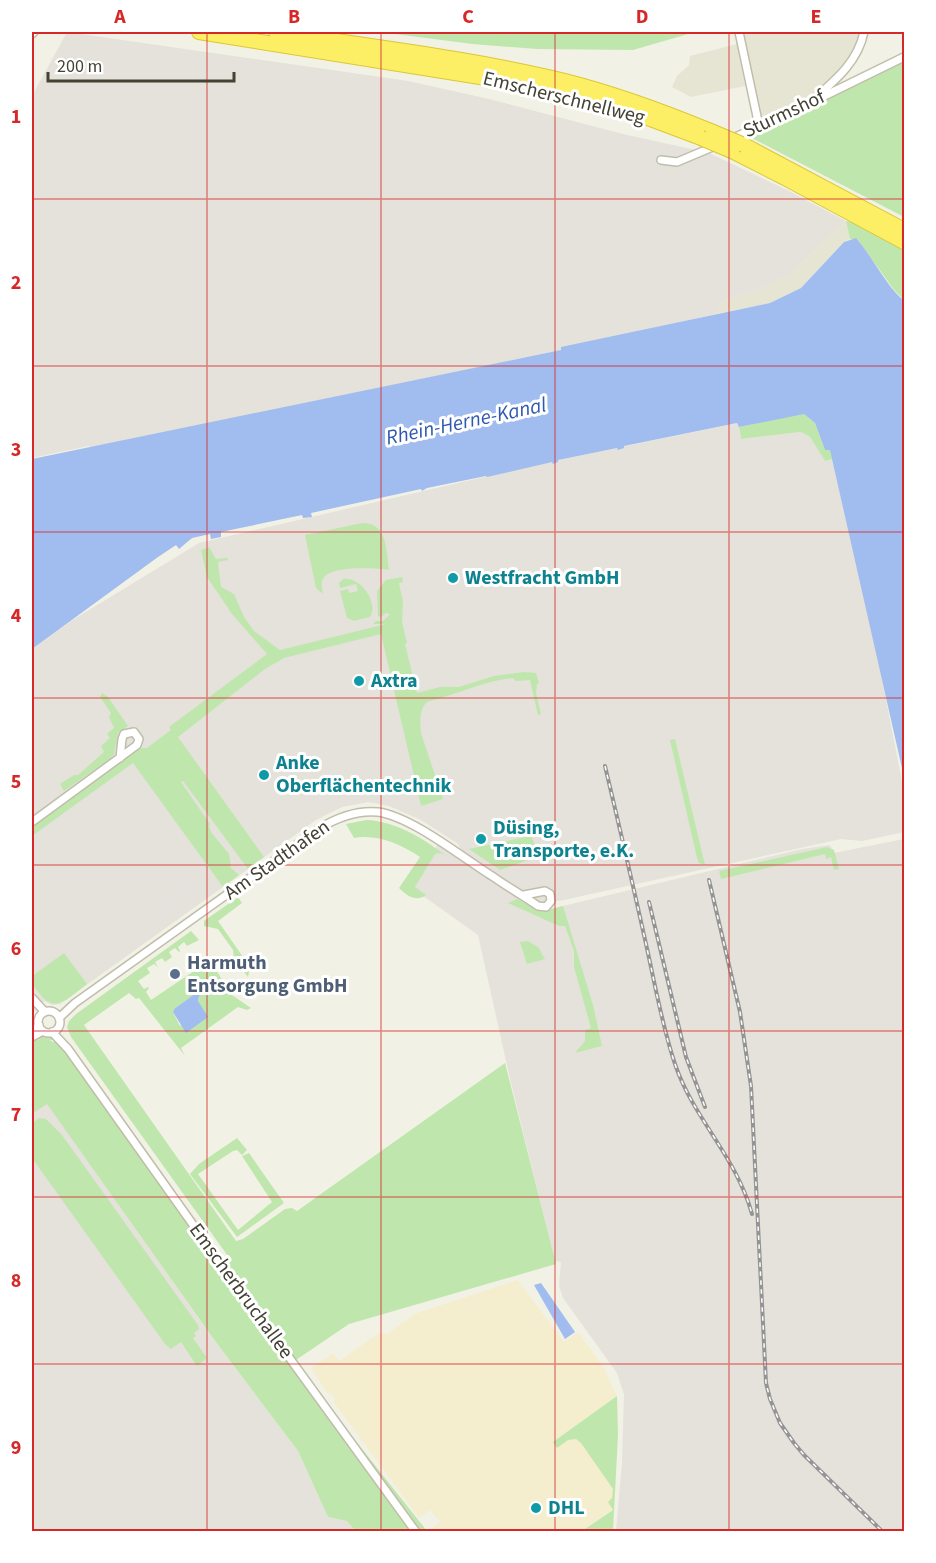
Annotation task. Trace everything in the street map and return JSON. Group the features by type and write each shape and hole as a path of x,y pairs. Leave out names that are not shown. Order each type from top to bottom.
{"highway":[{"name":"Emscherschnellweg","path":"199,32 505,81 618,108 707,135"},
{"name":"Emscherschnellweg","path":"276,32 565,81 631,101 738,148 832,197 904,230"},
{"name":"Emscherschnellweg","path":"832,197 904,242"}],"street":[{"path":"739,32 759,126"},
{"path":"806,105 847,69 860,46 864,32"},
{"name":"Sturmshof","path":"661,160 677,162 806,105 904,57"},
{"path":"32,822 120,758"},
{"name":"Am Stadthafen","path":"57,1015 320,828 340,817 372,812 398,818 452,849 524,896"},
{"path":"32,998 43,1013 57,1015 55,1030 40,1028 32,1032"},
{"path":"32,1037 40,1028 43,1013"},
{"name":"Emscherbruchallee","path":"55,1030 416,1532"}],"shaded area":[{"path":"67,32 408,81 489,99 623,134 709,153 846,221 792,273 764,288 722,301 716,314 562,350 91,448 89,446 32,458 32,96"},
{"path":"741,32 862,32 856,51 837,76 797,105 765,119 760,116"},
{"path":"737,44 745,86 691,97 672,87 677,76 689,65 690,56"},
{"path":"846,221 850,239 844,242 801,288 770,303 716,314 722,301 764,288 792,273"},
{"path":"738,423 741,439 801,432 810,437 825,461 833,459 876,648 904,792 904,832 862,841 841,839 559,901 550,901 542,905 463,853 458,844 421,820 389,806 368,802 342,807 316,820 60,1004 52,1005 44,1001 32,1013 32,649 71,621 199,543 558,460"},
{"path":"904,839 904,1531 886,1531 878,1524 874,1532 616,1531 622,1463 624,1394 617,1373 563,1298 559,1286 561,1262 555,1261 511,1083 478,935 412,888 439,842 517,894 519,898 542,911 802,849 830,845 834,853"},
{"path":"189,881 197,891 184,900 179,898 187,910 182,913 174,902 174,906 159,917 159,912 156,915 153,911 156,909 153,907 167,896 170,897 167,892 172,888 177,895 177,889"},
{"path":"47,1103 214,1340 298,1451 328,1517 347,1521 355,1531 32,1532 32,1114"},
{"path":"518,1280 564,1342 578,1332 604,1368 617,1396 618,1435 613,1509 582,1531 428,1531 442,1521 438,1520 430,1510 419,1518 311,1368 333,1353 339,1361 380,1332 387,1334 414,1314"}],"green space":[{"path":"380,32 695,32 633,50 537,49 472,44"},
{"path":"904,62 904,217 748,136"},
{"path":"846,221 855,222 904,250 904,300 894,290 858,240 850,239"},
{"path":"804,414 815,423 825,450 830,449 833,459 825,461 810,437 801,432 741,439 739,427"},
{"path":"362,523 371,524 381,533 386,546 389,570 356,568 331,573 322,580 323,594 316,588 305,535"},
{"path":"209,547 216,559 227,558 228,560 218,562 221,587 234,594 244,617 254,631 280,650 386,624 373,624 376,621 383,621 390,614 378,616 377,591 386,580 402,577 403,582 399,583 403,602 402,622 417,693 440,687 459,687 494,676 524,672 536,673 539,683 536,693 541,714 538,715 530,680 516,681 513,678 491,682 427,702 421,713 421,733 443,799 421,806 381,634 284,658 265,669 178,737 264,857 248,869 183,781 181,782 210,824 211,832 229,854 231,868 239,875 223,887 133,763 32,836 32,826 140,748 147,748 171,730 169,727 267,654 232,614 207,577 201,550"},
{"path":"343,579 356,582 366,591 372,604 370,617 354,621 347,618 340,591 348,589 349,593 358,591 356,584 340,588 339,583"},
{"path":"102,693 108,697 128,726 118,733 114,754 110,759 64,791 60,784 78,775 104,752 101,746 110,738 107,734 114,728 109,717 111,713 100,697"},
{"path":"675,739 705,865 699,863 697,858 670,740"},
{"path":"366,820 377,821 408,831 445,855 435,854 415,887 426,895 419,898 412,897 399,888 420,857 388,841 372,837 354,838 346,824"},
{"path":"531,836 540,856 500,870 469,849"},
{"path":"827,847 834,850 839,869 834,870 831,857 826,859 825,854 721,879 719,871"},
{"path":"238,897 242,903 218,921 250,967 248,977 234,959 233,950 218,929 204,926 204,921"},
{"path":"517,899 541,912 563,906 593,1005 602,1046 575,1053 585,1041 585,1030 591,1028 574,967 574,951 565,926 559,926 508,903"},
{"path":"191,931 199,940 187,946 184,942 178,947 179,952 175,948 169,952 172,957 165,962 162,958 155,962 158,967 154,964 147,968 150,973 138,981 144,989 149,988 146,992 151,1000 203,965 198,957 207,956 232,995 251,1008 247,1010 238,1007 181,1048 185,1056 139,998 136,999 129,993 84,1025 236,1241 243,1239 285,1209 292,1208 297,1211 505,1063 556,1264 349,1324 293,1362 427,1531 355,1531 347,1521 328,1517 298,1451 215,1341 47,1104 32,1114 32,1040 47,1036 55,1040 50,1040 53,1042 57,1041 222,1265 230,1259 71,1037 67,1027 76,1014","holes":["211,983 213,987 199,996 198,1001 180,1026 173,1012 174,1009"]},
{"path":"528,941 538,947 545,959 527,964 520,942"},
{"path":"64,953 87,984 63,1002 51,1003 45,1000 36,989 32,983 32,976"},
{"path":"39,1118 46,1119 62,1135 198,1325 199,1329 194,1333 196,1336 193,1338 207,1358 197,1366 181,1342 171,1349 165,1344 32,1158 32,1123"},
{"path":"237,1138 247,1150 242,1155 237,1150 233,1151 198,1174 238,1230 272,1202 242,1156 249,1153 284,1203 237,1237 190,1174 199,1164"},
{"path":"617,1396 618,1435 613,1531 582,1531 613,1510 608,1502 612,1498 613,1489 576,1439 568,1440 557,1448 553,1442"}],"water":[{"name":"Rhein-Herne-Kanal","path":"856,238 898,296 904,300 904,777 830,450 825,450 815,423 804,414 739,427 737,423 624,446 618,450 617,448 558,460 553,464 552,462 311,513 312,517 303,518 302,515 221,532 221,537 211,539 210,534 192,538 179,549 176,545 158,557 32,649 32,459 561,350 561,347 770,303 801,288 844,242"},
{"path":"210,983 214,986 199,996 198,1001 208,1017 186,1033 173,1012 174,1009"},
{"path":"541,1283 575,1332 565,1339 534,1285"}],"railway":[{"path":"605,766 670,1050 683,1084 736,1174 752,1214"},
{"path":"709,880 740,1012 751,1086 766,1383 770,1399 780,1423 804,1455 883,1532"},
{"path":"649,902 686,1057 705,1107"}],"place":[{"name":"Westfracht GmbH","path":"453,578"},
{"name":"Axtra","path":"359,681"},
{"name":"Anke Oberflächentechnik","path":"264,775"},
{"name":"Düsing, Transporte, e.K.","path":"481,839"},
{"name":"Harmuth Entsorgung GmbH","path":"175,974"},
{"name":"DHL","path":"536,1508"}]}
